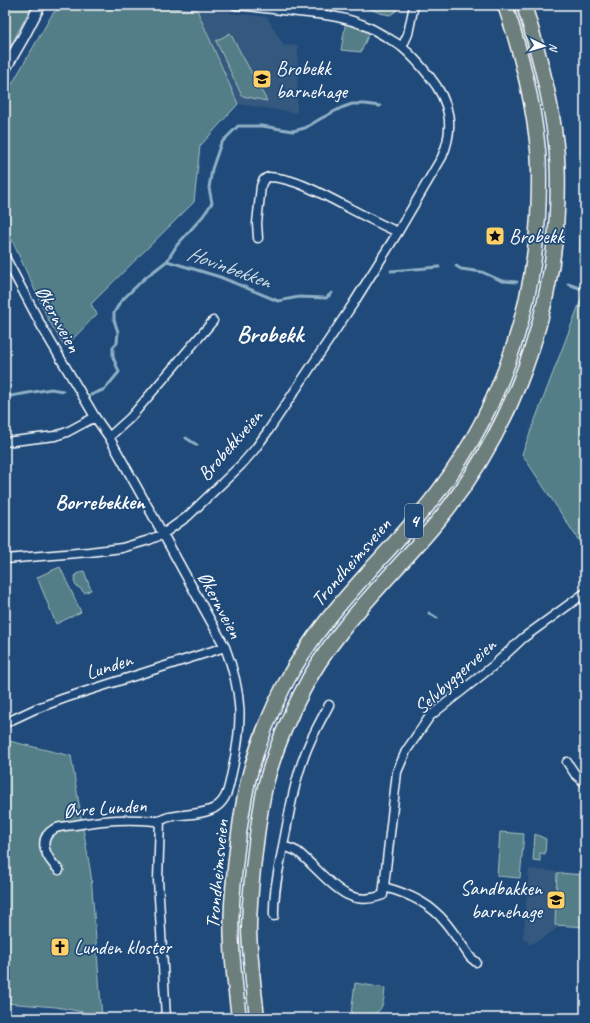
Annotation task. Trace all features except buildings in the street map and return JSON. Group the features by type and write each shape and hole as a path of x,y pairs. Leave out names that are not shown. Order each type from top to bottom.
{"highway":[{"name":"Trondheimsveien","path":"239,1018 232,946 233,890 241,816 248,781 268,719 284,686 316,634 336,608 426,507 449,478 470,445 479,427 509,359 520,329 533,267 537,237 539,181 538,152 530,94 514,32 505,5"},
{"name":"Trondheimsveien","path":"257,1018 249,929 254,860 259,819 266,787 274,758 286,726 316,666 333,642 348,622 437,521 480,462 513,399 527,365 538,329 551,270 557,210 557,166 554,133 547,90 540,59 524,5"}],"street":[{"path":"5,69 40,5"},
{"name":"Brobekkveien","path":"5,559 115,549 134,545 163,534 188,516 255,449 347,314 398,232 442,156 448,141 450,124 446,106 438,87 417,61 402,47 362,24 339,17 235,5"},
{"path":"402,47 408,34 414,5"},
{"path":"258,238 257,223 261,186 266,177 292,181 305,186 398,232"},
{"name":"Økernveien","path":"5,257 42,327 94,417 108,437 225,647 235,677 240,716 238,744 229,787 225,797 220,803"},
{"path":"108,437 130,418 213,321"},
{"path":"5,442 55,436 67,432 94,417"},
{"name":"Selvbyggerveien","path":"384,887 397,772 406,750 430,716 493,666 523,638 585,593"},
{"name":"Lunden","path":"5,723 36,708 225,647"},
{"path":"274,916 277,875 290,805 304,758 313,735 329,705"},
{"path":"567,762 575,774 585,783"},
{"name":"Øvre Lunden","path":"59,870 52,864 44,848 47,836 53,830 63,826 79,824 142,820 160,821 168,817 203,812 216,807 220,803"},
{"name":"Øvre Lunden","path":"160,821 158,880 166,1018"},
{"path":"283,846 298,852 333,885 351,897 375,898 383,895 384,887 403,893 420,901 437,913 476,962"}],"shaded area":[{"name":"Brobekk barnehage","path":"197,10 202,12 212,11 267,17 284,46 298,46 297,113 238,104"},
{"name":"Sandbakken barnehage","path":"529,869 585,874 585,926 560,926 542,939 528,945 528,940 523,940"}],"green space":[{"path":"5,5 32,5 5,57"},
{"path":"65,5 125,5 197,10 238,104 200,146 194,202 91,304 97,314 65,347 49,321 5,225 5,96 53,13"},
{"path":"361,5 399,5 396,11 390,15 380,13"},
{"path":"346,21 370,31 361,52 341,50"},
{"path":"230,33 267,101 242,96 216,41"},
{"path":"585,96 585,263 579,262"},
{"path":"585,289 585,550 522,454"},
{"path":"60,567 81,612 56,624 37,577"},
{"path":"84,571 91,590 84,593 76,586 74,581 76,574"},
{"path":"5,740 71,756 91,875 102,1018 97,1018 83,1012 56,1007 5,1003"},
{"path":"500,832 524,834 520,878 497,876"},
{"path":"535,834 546,839 545,854 540,853 540,861 533,860"},
{"path":"557,873 585,875 585,927 555,925"},
{"path":"355,983 385,988 382,1004 377,1012 367,1015 351,1014"}],"waterway":[{"path":"167,261 177,245 203,216 212,203 209,188 212,169 221,143 238,126 262,126 293,131 305,128 341,108 352,104 380,106"},
{"name":"Hovinbekken","path":"91,395 105,389 119,372 113,357 113,347 117,343 118,332 114,320 114,313 121,301 145,278 167,261 220,277 278,301 299,297 326,298 332,293"},
{"name":"Hovinbekken","path":"456,266 461,269 482,272 502,281 517,282"},
{"name":"Hovinbekken","path":"391,271 439,267"},
{"name":"Hovinbekken","path":"568,284 585,290"},
{"name":"Hovinbekken","path":"5,397 51,389 63,391"},
{"path":"186,438 197,445"},
{"path":"429,613 437,618"}],"place":[{"name":"Brobekk barnehage","path":"262,79"},
{"name":"Brobekk","path":"495,236"},
{"name":"Sandbakken barnehage","path":"556,900"},
{"name":"Lunden kloster","path":"60,947"}],"district":[{"name":"Brobekk","path":"270,334"},
{"name":"Borrebekken","path":"100,502"}]}
